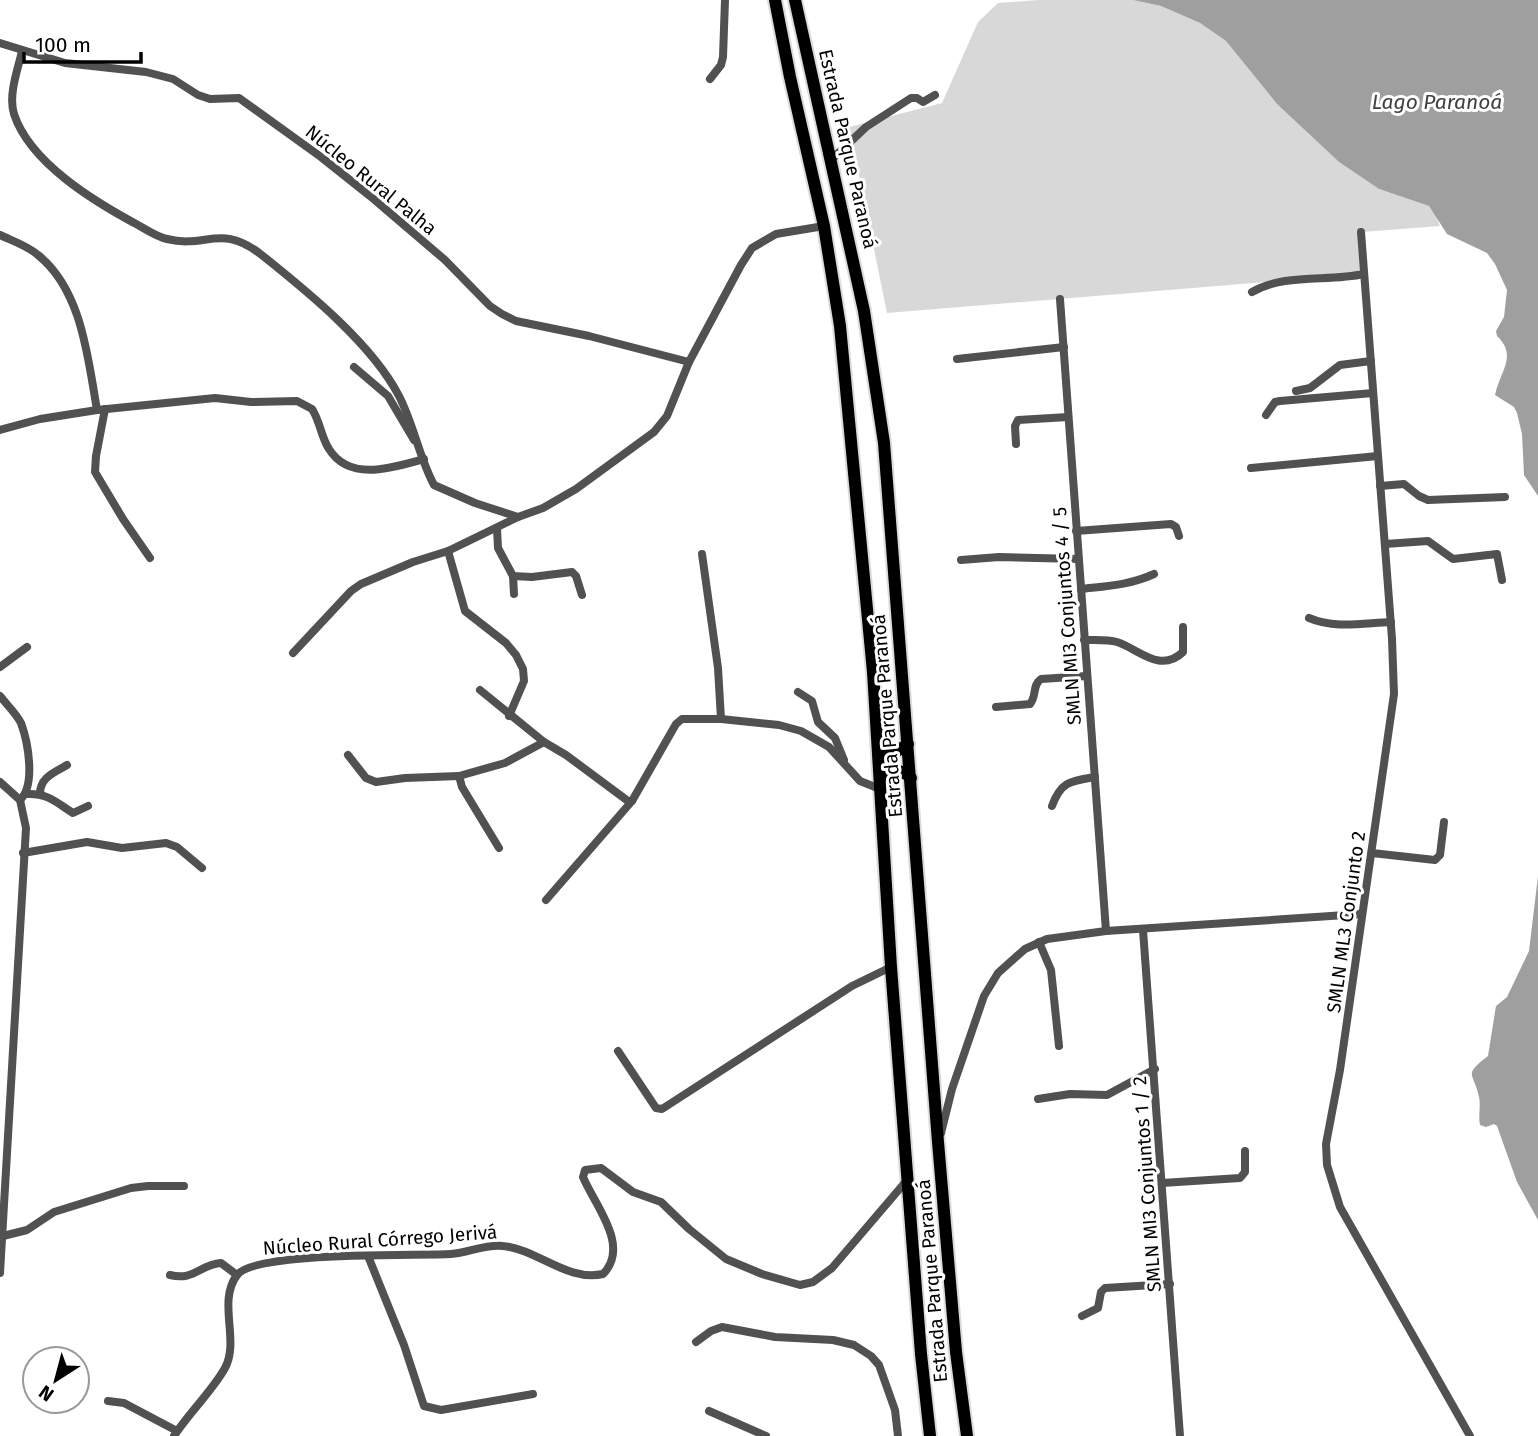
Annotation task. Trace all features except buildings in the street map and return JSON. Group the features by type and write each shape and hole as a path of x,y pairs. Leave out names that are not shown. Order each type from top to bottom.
{"main road":[{"name":"Estrada Parque Paranoá","path":"775,0 824,226 840,326 878,745 891,967 930,1436"},
{"name":"Estrada Parque Paranoá","path":"795,0 856,271 877,389 890,514 956,1352 967,1436"},
{"path":"790,77 798,67 803,68 811,77"},
{"path":"878,745 891,755 908,744"},
{"path":"880,784 887,771 893,769 900,770 911,778"}],"street":[{"path":"710,79 721,65 723,57 725,0"},
{"name":"Núcleo Rural Palha","path":"0,43 77,65 146,72 181,83 198,95 210,99 239,98 370,196 445,260 490,306 502,314 516,321 589,336 689,362"},
{"path":"22,51 12,100 14,113 35,148 47,162 65,179 111,211 163,239 177,241 233,238 261,254 337,319 377,365 398,394 418,445"},
{"path":"831,160 866,127 911,98 923,102 935,95"},
{"path":"293,653 351,591 361,584 413,562 448,551 518,517 543,508 576,489 654,432 667,416 689,362 752,248 776,234 824,226"},
{"name":"SMLN ML3 Conjunto 2","path":"1361,232 1391,622 1392,716 1340,1070 1326,1144 1327,1166 1340,1207 1470,1436"},
{"path":"0,235 37,254 64,287 79,320 101,410 95,472 150,558"},
{"path":"1252,292 1274,282 1346,278 1364,274"},
{"name":"SMLN MI3 Conjuntos 4 / 5","path":"1060,299 1106,931"},
{"path":"957,359 1064,347"},
{"path":"1296,391 1310,388 1335,367 1371,361"},
{"path":"354,367 388,396 418,445 432,482 437,488 518,517"},
{"path":"1266,415 1275,402 1373,393"},
{"path":"0,430 40,419 215,398 251,402 297,401 313,409 328,449 348,465 372,471 425,459"},
{"path":"1017,444 1015,426 1018,421 1027,418 1068,417"},
{"path":"1251,468 1378,456"},
{"path":"1380,486 1404,484 1428,500 1505,497"},
{"path":"1076,531 1171,524 1176,527 1179,536"},
{"path":"497,529 498,548 513,576 513,594"},
{"path":"1385,544 1428,541 1453,559 1497,554 1502,580"},
{"path":"448,551 465,611 506,643 523,669 524,681 509,716"},
{"path":"702,554 718,668 721,719"},
{"path":"961,560 999,557 1078,559"},
{"path":"513,576 538,577 572,572 576,576 582,596"},
{"path":"1081,589 1117,586 1140,581 1154,574"},
{"path":"1309,618 1336,625 1391,622"},
{"path":"1084,640 1118,642 1147,658 1170,660 1183,652 1183,627"},
{"path":"0,667 27,646"},
{"path":"996,707 1030,704 1036,685 1041,679 1087,676"},
{"path":"480,690 544,742 632,802"},
{"path":"799,692 812,701 818,722 835,738 846,766"},
{"path":"0,696 16,715 23,733 30,769 23,797 26,828 0,1273"},
{"path":"546,900 632,802 682,719 721,719 779,725 801,731 822,741 860,780 880,784"},
{"path":"348,755 366,778 376,782 459,776 505,763 544,742"},
{"path":"40,794 43,780 67,765"},
{"path":"459,776 462,787 499,848"},
{"path":"1052,806 1058,792 1065,785 1095,777"},
{"path":"0,782 23,797 40,794 54,799 73,813 88,806"},
{"path":"1372,853 1434,860 1440,855 1444,822"},
{"path":"23,853 87,842 122,848 166,842 177,847 202,868"},
{"path":"938,1142 952,1089 984,996 994,978 1010,960 1039,942 1055,937 1106,931 1361,914"},
{"name":"SMLN MI3 Conjuntos 1 / 2","path":"1143,930 1180,1436"},
{"path":"1039,942 1051,971 1059,1046"},
{"path":"618,1051 656,1108 662,1110 852,986 891,967"},
{"path":"1038,1099 1070,1094 1107,1095 1155,1069"},
{"path":"935,1086 952,1089"},
{"path":"1162,1182 1240,1178 1244,1175 1245,1151"},
{"name":"Núcleo Rural Córrego Jerivá","path":"237,1275 247,1266 264,1262 451,1254 502,1246 522,1251 573,1272 603,1274 610,1266 611,1236 605,1217 583,1177 584,1170 597,1167 608,1172 633,1192 666,1205 726,1259 780,1281 807,1284 819,1279 832,1268 908,1179"},
{"path":"3,1236 27,1230 54,1212 131,1188 184,1186"},
{"path":"369,1256 404,1345 424,1406 441,1410 533,1394"},
{"path":"108,1401 124,1403 175,1434 225,1368 230,1350 230,1292 237,1275 220,1263 211,1264 192,1276 170,1275"},
{"path":"1082,1316 1098,1308 1100,1295 1105,1288 1170,1284"},
{"path":"696,1342 722,1327 775,1337 833,1340 854,1345 871,1356 884,1377 895,1410 898,1436"},
{"path":"709,1411 766,1436"}],"shaded area":[{"path":"1038,0 1133,0 1161,6 1200,23 1226,41 1277,104 1339,162 1379,189 1429,206 1440,226 1362,232 1364,274 887,313 849,127 942,103 978,22 998,3"}],"water":[{"name":"Lago Paranoá","path":"1133,0 1538,0 1538,496 1524,475 1522,434 1517,413 1514,407 1495,395 1507,357 1496,331 1504,317 1507,290 1487,253 1447,234 1429,206 1379,189 1339,162 1277,104 1226,41 1200,23 1161,6"},
{"path":"1538,876 1538,1220 1517,1182 1497,1126 1480,1125 1479,1097 1472,1071 1488,1056 1496,1006 1507,997 1529,951"}]}
